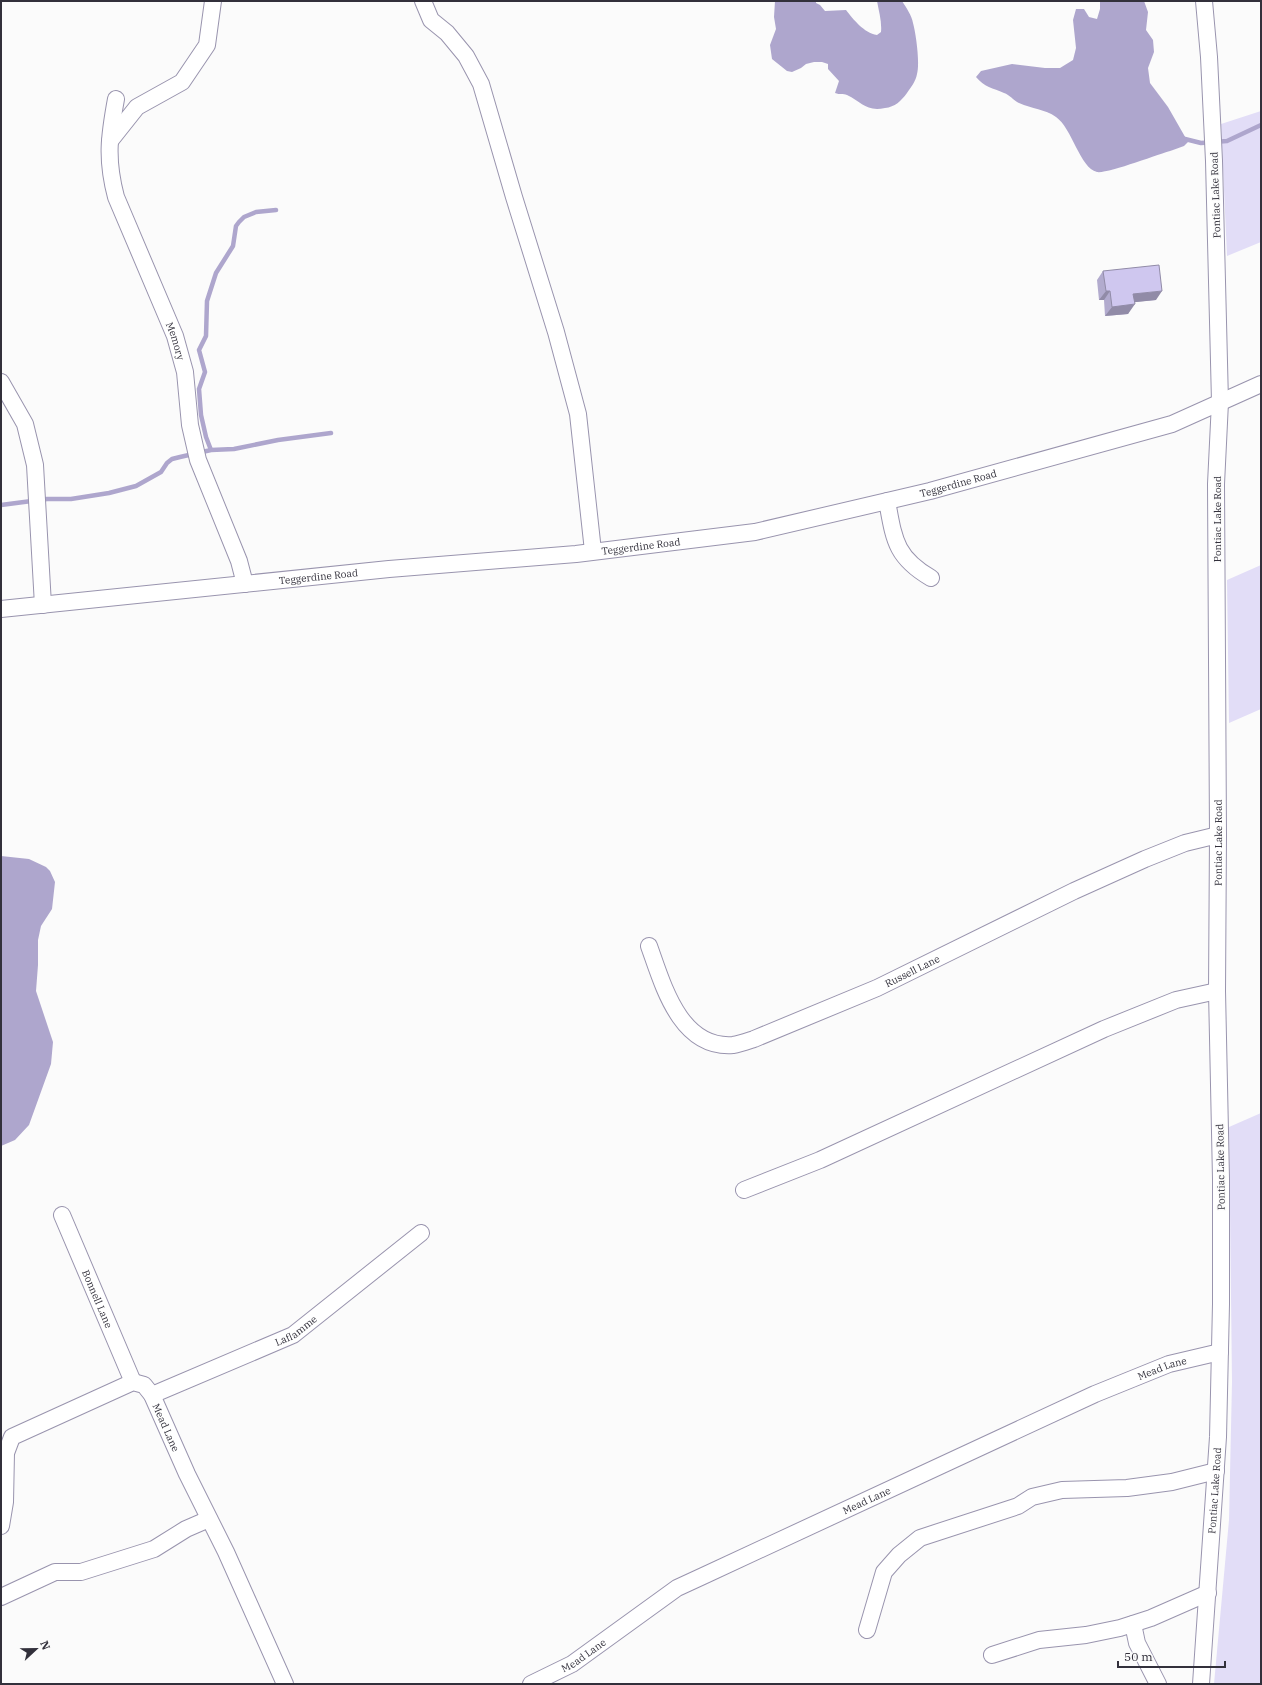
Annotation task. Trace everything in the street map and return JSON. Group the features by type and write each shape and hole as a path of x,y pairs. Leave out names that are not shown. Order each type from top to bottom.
{"street":[{"path":"109,142 137,107 182,82 208,45 213,1"},
{"path":"423,1 431,20 447,32 466,56 481,84 556,332 578,414 593,552"},
{"name":"Pontiac Lake Road","path":"1201,1684 1218,1437 1221,1179 1217,991 1218,835 1216,484 1220,402 1214,161 1209,57 1204,1"},
{"name":"Memory","path":"116,99 109,142 110,173 116,197 175,336 186,372 190,425 198,460 239,561 245,584"},
{"path":"1,382 25,424 35,465 43,605"},
{"name":"Teggerdine Road","path":"1,609 389,569 593,552 755,532 930,491 1172,424 1261,384"},
{"path":"887,500 894,536 900,551 910,563 931,578"},
{"name":"Russell Lane","path":"648,946 662,984 673,1007 684,1022 698,1036 714,1043 733,1045 754,1039 877,988 1074,891 1145,859 1185,843 1218,835"},
{"path":"744,1190 820,1160 1104,1030 1176,1000 1217,991"},
{"name":"Bonnell Lane","path":"62,1215 133,1382"},
{"name":"Laflamme","path":"152,1396 293,1335 421,1233"},
{"name":"Mead Lane","path":"531,1684 572,1664 671,1592 703,1576 1095,1394 1169,1364 1220,1352"},
{"path":"1,1526 5,1502 6,1453 12,1437 133,1382"},
{"name":"Mead Lane","path":"133,1382 144,1385 152,1396 285,1684"},
{"path":"867,1630 884,1572 899,1555 920,1538 1018,1506 1032,1497 1062,1490 1127,1488 1172,1482 1216,1471"},
{"path":"1,1597 55,1572 81,1572 154,1549 186,1529 209,1519"},
{"path":"992,1655 1040,1640 1086,1635 1120,1628 1151,1618 1208,1593"},
{"path":"1133,1624 1137,1643 1158,1684"}],"shaded area":[{"path":"775,1 816,1 816,3 825,11 846,10 863,29 877,35 881,32 881,28 877,1 902,1 911,17 918,56 918,69 913,84 902,99 895,105 873,109 864,106 847,95 835,93 839,81 828,69 828,64 814,62 806,64 792,72 787,71 772,59 770,45 776,29 774,17"},
{"path":"1100,1 1144,1 1148,12 1146,30 1153,40 1154,52 1148,68 1150,83 1168,107 1188,142 1184,146 1134,163 1103,172 1097,172 1091,169 1086,163 1062,122 1056,117 1047,112 1015,101 1006,94 985,85 976,77 981,71 1012,64 1045,68 1060,68 1073,60 1076,48 1073,20 1076,9 1084,9 1089,17 1097,19 1100,9"},
{"path":"1261,111 1261,242 1227,256 1221,124"},
{"path":"1261,565 1261,709 1229,723 1227,580"},
{"path":"1,856 29,859 46,867 50,871 55,882 52,909 41,926 38,940 36,991 53,1042 51,1064 29,1125 15,1140 1,1146"},
{"path":"1261,1113 1261,1684 1214,1684 1229,1520 1232,1382 1229,1127"}],"building":[{"path":"1159,265 1162,291 1133,294 1135,304 1112,307 1110,291 1106,291 1103,271"}],"waterway":[{"path":"1181,138 1201,143 1227,141 1261,125"},
{"path":"211,450 206,437 201,415 199,389 205,372 199,350 206,336 207,301 216,273 233,246 236,226 239,222 244,217 256,212 276,210"},
{"path":"1,505 47,499 71,499 109,493 136,486 161,472 167,463 172,459 211,450 234,449 278,440 331,433"}]}
